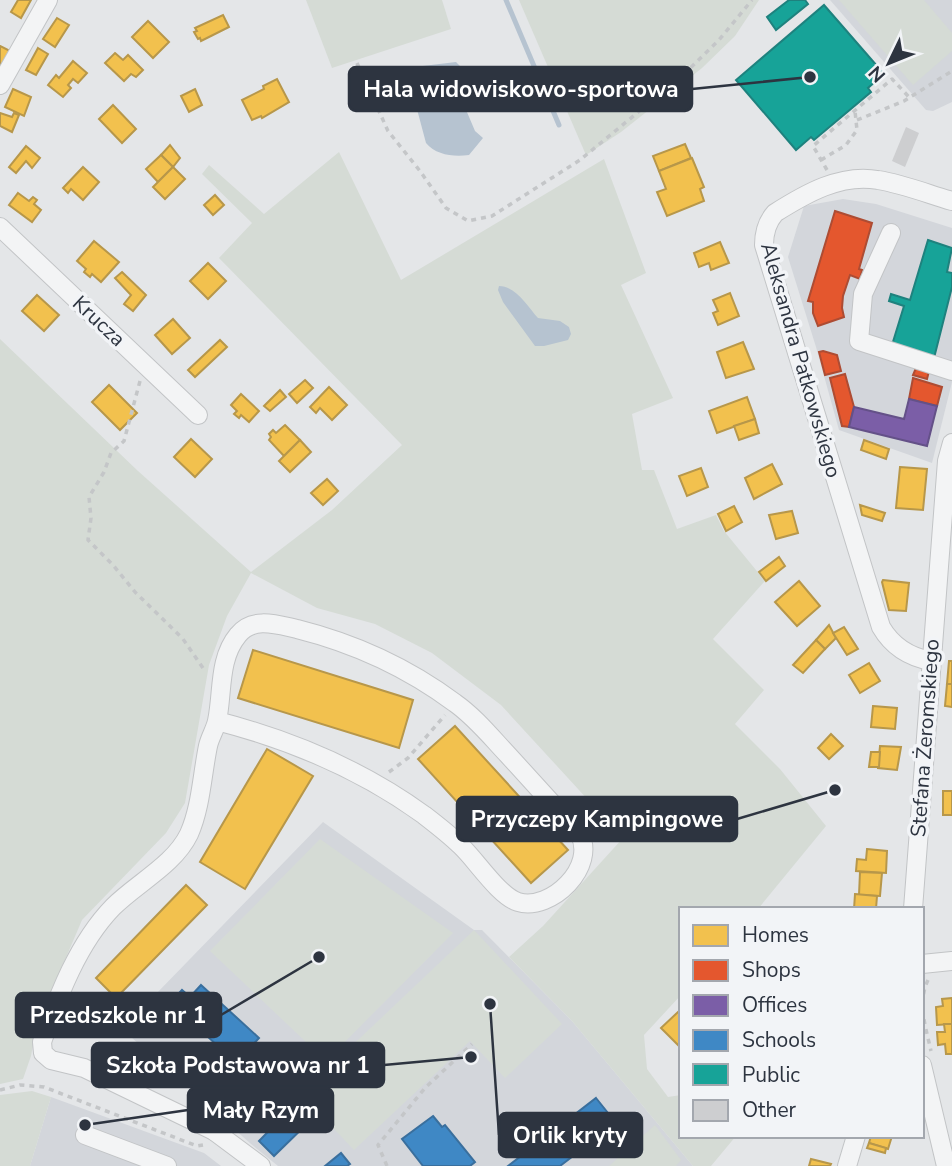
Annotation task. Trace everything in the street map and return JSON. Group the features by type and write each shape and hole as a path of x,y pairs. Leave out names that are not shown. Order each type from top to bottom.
{"street":[{"path":"0,85 48,0"},
{"name":"Aleksandra Patkowskiego","path":"931,661 907,653 894,645 881,627 764,245 764,237 770,218 775,213 795,200 835,183 876,179 952,201"},
{"name":"Krucza","path":"0,227 198,415"},
{"path":"891,233 863,294 859,341 952,371"},
{"name":"Stefana Żeromskiego","path":"913,907 931,661 952,443"},
{"path":"217,721 282,740 337,763 374,783 425,816 460,845 506,895 519,902 532,904 549,898 564,886 577,872 584,855 583,839 477,722 456,703 419,679 376,656 313,633 268,622 247,626 238,635 230,649 196,812 182,847 135,886 111,909 95,930 66,980 42,1042 43,1053 51,1060 84,1068 219,1135 258,1165"},
{"path":"924,964 952,961"},
{"path":"219,1135 283,1053"},
{"path":"924,1073 946,1166"},
{"path":"85,1135 167,1166"},
{"path":"846,1166 855,1138"}],"path":[{"path":"357,63 388,131 446,208 468,221 492,216 580,160 682,76 719,40 752,0"},
{"path":"856,120 909,97 952,71"},
{"path":"835,183 813,146 892,79 909,97"},
{"path":"821,160 846,145 857,130 855,111"},
{"path":"146,365 124,441 111,453 104,472 89,497 91,518 88,540 183,639 220,693"},
{"path":"374,783 408,758 456,703"},
{"path":"387,1166 378,1145 425,1088 472,1044"},
{"path":"0,1090 35,1084 197,1146 218,1143 219,1135"}],"shaded area":[{"path":"306,0 442,0 451,29 332,68"},
{"path":"519,0 759,0 735,36 702,68 621,132 586,155"},
{"path":"830,0 952,0 952,102 933,111 926,110"},
{"path":"839,0 924,0 952,33 952,51 913,85"},
{"path":"339,152 401,280 604,159 646,273 621,285 673,398 632,414 642,470 654,470 677,529 716,515 724,531 765,581 713,639 764,690 735,724 780,769 826,826 760,907 679,907 679,997 644,1035 647,1069 668,1097 679,1095 679,1138 734,1138 711,1166 693,1166 572,1021 509,957 543,926 623,838 501,705 432,653 375,624 317,608 251,573 227,616 209,665 185,803 166,833 82,920 36,1028 23,1079 0,1084 0,339 138,471 251,572 332,510 402,445 219,258 252,223 202,174 209,165 264,214"},
{"path":"843,199 876,204 952,228 952,382 932,463 839,430 788,257 804,206"},
{"path":"323,822 474,930 482,930 572,1021 693,1166 278,1166 122,1029"},
{"path":"320,839 453,933 326,1061 210,951"},
{"path":"474,930 562,1024 505,1078 470,1041 354,1150 301,1094"},
{"path":"32,1091 51,1097 30,1166 0,1166 0,1095"},
{"path":"51,1097 204,1153 221,1166 30,1166"},
{"path":"655,1125 681,1160 676,1166 609,1166"}],"water":[{"path":"456,62 466,72 461,98 475,131 483,138 469,155 457,156 435,150 426,143 406,68"},
{"path":"499,286 516,293 538,318 560,321 569,327 571,334 568,340 535,346 503,302"}],"building: Homes":[{"path":"18,0 31,0 21,18 11,12"},
{"path":"223,15 229,27 201,41 198,39 195,28"},
{"path":"57,18 69,25 55,47 43,39"},
{"path":"148,21 169,42 153,58 132,37"},
{"path":"0,46 10,51 0,71"},
{"path":"38,48 48,54 36,75 26,70"},
{"path":"115,53 123,60 128,55 143,70 136,77 131,74 124,81 105,63"},
{"path":"73,61 87,73 78,83 73,79 68,85 71,88 63,97 48,85 56,75 59,78"},
{"path":"277,79 289,102 262,118 261,116 252,120 242,100"},
{"path":"13,89 31,97 24,116 5,107"},
{"path":"195,89 202,105 189,112 181,96"},
{"path":"113,105 136,129 122,143 99,119"},
{"path":"0,113 12,117 14,113 19,115 12,132 0,126"},
{"path":"685,144 691,158 659,171 653,156"},
{"path":"170,145 180,158 173,167 161,155"},
{"path":"26,146 40,158 32,168 26,161 16,173 9,167"},
{"path":"161,155 173,167 158,182 146,169"},
{"path":"692,158 704,187 700,189 704,201 667,216 657,192 666,189 659,171"},
{"path":"83,167 99,182 83,200 71,189 68,193 63,188"},
{"path":"173,167 185,179 165,199 153,187"},
{"path":"18,193 29,201 33,197 37,200 34,204 41,210 32,222 9,205"},
{"path":"215,195 224,205 213,215 204,205"},
{"path":"94,241 119,262 101,282 92,274 90,277 84,272 86,269 77,261"},
{"path":"720,242 729,263 711,270 709,263 699,267 694,253"},
{"path":"208,263 226,281 208,299 190,281"},
{"path":"122,272 146,295 133,311 124,304 131,295 115,278"},
{"path":"730,293 739,316 718,325 713,313 718,311 713,300"},
{"path":"37,295 59,315 44,331 22,311"},
{"path":"173,319 190,338 172,354 155,335"},
{"path":"220,340 227,347 195,377 188,370"},
{"path":"743,342 754,369 726,378 717,352"},
{"path":"305,380 313,388 297,403 289,394"},
{"path":"109,385 137,413 120,430 92,402"},
{"path":"329,387 347,405 332,420 320,408 316,413 310,407"},
{"path":"280,390 286,397 270,411 264,406"},
{"path":"241,394 259,411 249,422 241,415 239,418 234,414 237,411 231,405"},
{"path":"747,397 755,419 717,433 709,411"},
{"path":"755,419 759,433 739,440 734,426"},
{"path":"285,425 300,440 284,456 269,440 269,434 273,430 276,433"},
{"path":"191,439 212,459 195,477 174,457"},
{"path":"300,440 311,452 290,472 279,461"},
{"path":"864,440 889,449 886,459 861,450"},
{"path":"772,464 782,484 754,499 745,478"},
{"path":"900,467 927,469 923,510 896,508"},
{"path":"701,468 708,487 687,496 679,476"},
{"path":"327,479 338,491 323,505 311,493"},
{"path":"860,505 885,513 882,521 862,515"},
{"path":"734,506 742,522 726,531 718,514"},
{"path":"792,511 798,533 776,539 769,515"},
{"path":"779,557 785,566 766,581 759,572"},
{"path":"883,580 909,583 906,611 889,610"},
{"path":"799,581 820,606 797,626 775,602"},
{"path":"829,625 836,638 825,649 816,640"},
{"path":"844,627 858,649 847,655 833,633"},
{"path":"816,640 825,649 803,673 793,665"},
{"path":"253,650 413,700 399,748 238,698"},
{"path":"949,661 952,661 952,684 947,684"},
{"path":"869,663 880,681 860,693 849,675"},
{"path":"947,684 952,684 952,707 945,706"},
{"path":"873,706 897,708 895,729 871,727"},
{"path":"455,726 568,850 531,883 418,759"},
{"path":"831,734 843,746 829,759 818,748"},
{"path":"880,746 901,747 897,770 878,768"},
{"path":"267,749 313,776 245,889 200,862"},
{"path":"871,752 880,752 879,767 869,767"},
{"path":"943,791 952,791 952,815 943,815"},
{"path":"867,849 887,851 886,873 856,871 857,859 866,860"},
{"path":"860,872 882,873 880,896 859,895"},
{"path":"186,885 207,905 116,998 96,978"},
{"path":"855,894 877,896 876,907 854,907"},
{"path":"952,998 952,1024 937,1025 936,1007 943,1006 942,999"},
{"path":"679,1013 679,1044 678,1045 661,1028"},
{"path":"944,1024 952,1024 952,1054 946,1054 945,1044 938,1045 937,1032 945,1032"},
{"path":"870,1138 891,1138 888,1149 869,1143"},
{"path":"869,1143 886,1148 885,1153 867,1148"},
{"path":"811,1159 831,1164 809,1166"}],"building: Shops":[{"path":"835,211 872,223 859,269 862,270 860,279 850,275 843,296 844,317 818,326 813,313 813,302 808,301"},
{"path":"819,352 837,355 841,371 825,375"},
{"path":"916,368 929,371 927,379 913,375"},
{"path":"845,374 854,407 849,427 842,426 830,378"},
{"path":"913,378 942,387 937,406 909,399"}],"building: Offices":[{"path":"909,399 937,406 927,446 849,427 854,407 904,419"}],"building: Schools":[{"path":"201,985 259,1038 248,1050 263,1064 247,1083 216,1054 221,1049 191,1021 186,1018 182,1023 165,1008 182,990 190,997"},
{"path":"596,1098 616,1123 560,1166 508,1166"},
{"path":"297,1102 313,1118 274,1156 259,1141"},
{"path":"433,1116 442,1127 445,1125 475,1162 470,1166 423,1166 402,1139"},
{"path":"341,1153 350,1164 325,1166"}],"building: Public":[{"path":"789,0 805,0 808,4 776,30 767,17"},
{"path":"824,5 884,74 868,88 871,92 814,140 811,137 796,150 736,80"},
{"path":"928,240 952,248 947,272 952,273 952,287 934,358 892,345 904,306 889,301 891,294 910,300"}],"building: Other":[{"path":"906,127 919,133 905,167 892,161"}],"waterway":[{"path":"506,0 559,125"}],"place":[{"name":"Hala widowiskowo-sportowa","path":"810,77"},
{"name":"Przyczepy Kampingowe","path":"835,790"},
{"name":"Przedszkole nr 1","path":"319,957"},
{"name":"Orlik kryty","path":"490,1004"},
{"name":"Szkoła Podstawowa nr 1","path":"471,1057"},
{"name":"Mały Rzym","path":"85,1125"}]}
